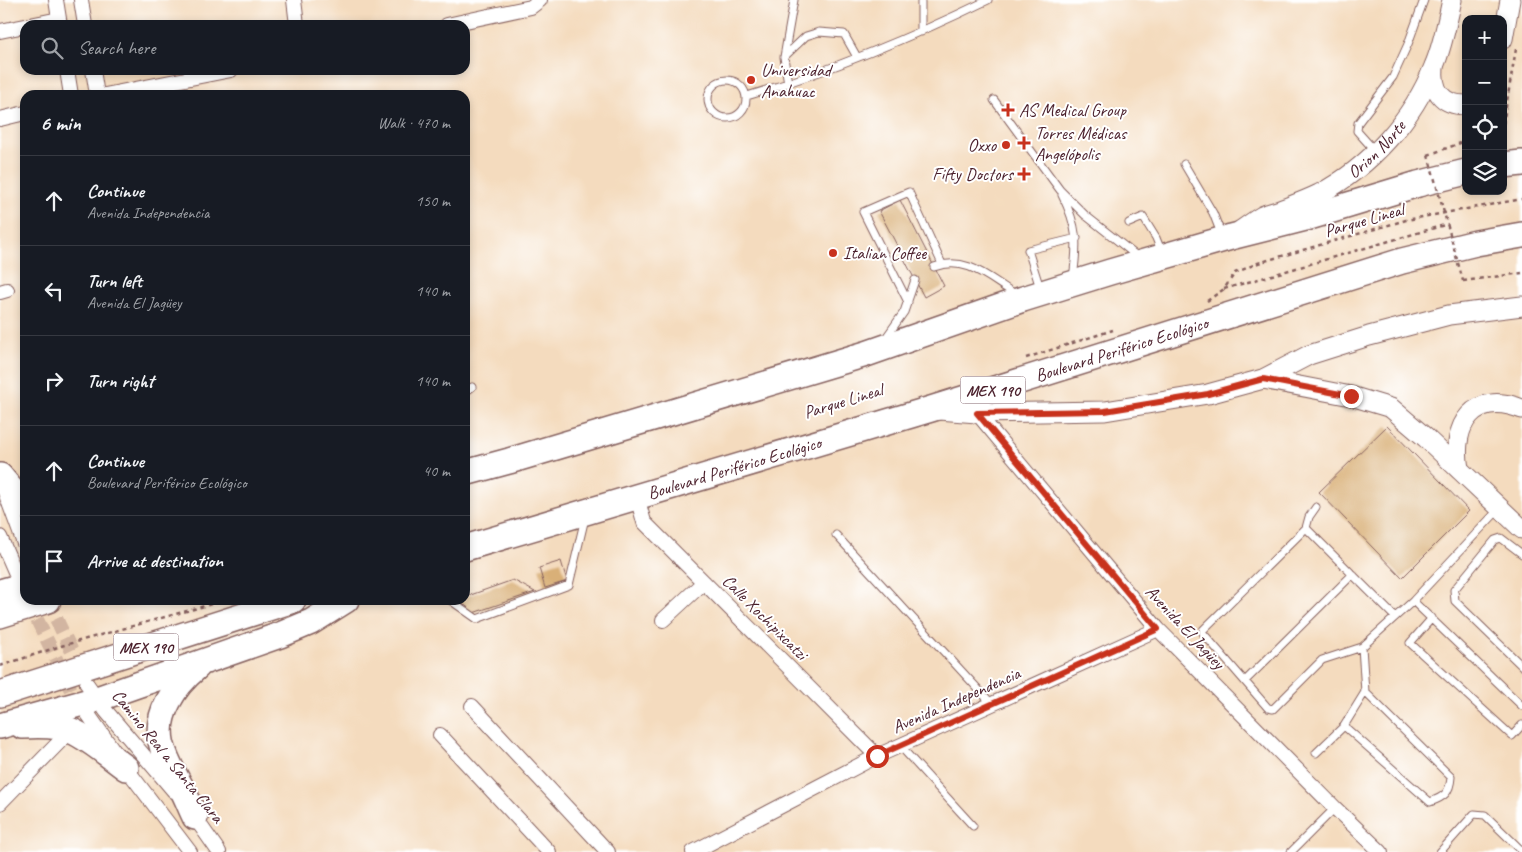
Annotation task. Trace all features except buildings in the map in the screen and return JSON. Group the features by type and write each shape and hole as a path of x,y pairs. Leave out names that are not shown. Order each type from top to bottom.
{"highway":[{"path":"1507,165 1522,162"},
{"path":"470,472 866,354 1032,296 1154,259 1462,173"},
{"name":"Boulevard Periférico Ecológico","path":"470,547 930,410 1402,261 1476,243 1522,235"},
{"path":"0,478 20,500"},
{"path":"0,615 32,605"},
{"name":"MEX 190","path":"0,694 277,605"},
{"path":"0,727 85,695 206,661 295,629 338,605"},
{"path":"195,817 164,755 159,732 161,719 171,696 186,676 206,661"},
{"path":"0,727 33,726 71,730 99,747 126,768"}],"street":[{"path":"56,0 59,20"},
{"path":"81,0 84,20"},
{"path":"294,0 296,20"},
{"path":"470,20 531,7 540,0"},
{"name":"Orion Norte","path":"1227,238 1263,215 1300,203 1320,193 1340,181 1375,151 1406,118 1421,93 1434,65 1452,0"},
{"path":"1509,44 1510,0"},
{"path":"0,31 20,27"},
{"path":"1434,65 1435,83 1441,96 1447,102 1462,104"},
{"path":"68,75 70,90"},
{"path":"94,75 96,90"},
{"path":"130,90 206,75"},
{"path":"0,119 20,114"},
{"path":"930,410 977,413 1105,411 1208,394 1263,379 1309,355 1369,336 1449,315 1522,306"},
{"path":"1263,379 1351,396 1391,408 1426,438 1522,529"},
{"path":"1459,469 1457,451 1460,430 1470,414 1491,404 1508,404 1522,409"},
{"name":"Avenida El Jagüey","path":"977,413 1158,629 1381,852"},
{"path":"0,478 20,532"},
{"name":"Calle Xochipixcatzi","path":"637,497 644,522 877,756"},
{"path":"0,538 18,589"},
{"path":"663,620 704,582"},
{"name":"Avenida Independencia","path":"693,852 877,756 1158,629"},
{"name":"Camino Real a Santa Clara","path":"85,695 126,768 190,852"},
{"name":"Camino Real a Santa Clara","path":"85,695 106,711 195,817 219,852"},
{"path":"472,706 609,852"},
{"path":"0,803 71,730"},
{"path":"440,735 549,852"}],"lane":[{"path":"788,84 784,57 794,0"},
{"path":"921,0 921,32"},
{"path":"747,96 788,84 921,32 988,0"},
{"path":"1375,151 1357,131 1358,123 1393,78 1424,0"},
{"path":"784,57 806,36 819,32 844,34 857,57"},
{"path":"720,80 732,80 743,87 747,96 743,110 734,118 721,118 711,111 707,99 711,88 720,80"},
{"path":"994,100 1060,190 1085,215 1154,259 1156,238 1144,217 1128,223"},
{"path":"1184,164 1227,238"},
{"path":"1060,190 1073,219 1076,238 1077,250 1072,284"},
{"path":"908,302 862,212 909,192 942,264"},
{"path":"1032,296 1028,250 1076,238"},
{"path":"934,267 952,263 969,266 1032,296"},
{"path":"866,354 890,333 904,312 915,280"},
{"path":"1316,507 1309,517 1306,528 1203,630 1203,633 1268,708 1273,709 1322,660 1362,647 1413,601 1500,508"},
{"path":"457,605 477,619 569,586 586,512"},
{"path":"1306,528 1394,617"},
{"path":"836,535 992,704"},
{"path":"1522,554 1501,538 1495,540 1454,590 1455,601 1522,665"},
{"path":"1245,681 1353,574"},
{"path":"1413,601 1522,706"},
{"path":"1432,618 1410,643 1512,736 1522,725"},
{"path":"1316,753 1344,726 1365,692 1362,647"},
{"path":"1344,726 1430,802 1443,797 1450,787 1451,777 1365,692"},
{"path":"900,746 973,826"},
{"path":"1291,852 1335,808"},
{"path":"1440,852 1474,814 1485,815 1522,851"}],"path":[{"path":"1504,105 1509,44"},
{"path":"1462,142 1428,154 1463,281 1522,272"},
{"name":"Parque Lineal","path":"1202,304 1215,297 1224,289 1235,273 1258,263 1406,220 1522,199"},
{"name":"Parque Lineal","path":"1224,289 1448,224"},
{"path":"1020,360 1121,328"},
{"path":"0,666 61,646 208,605"}],"tunnel":[{"path":"30,605 73,694"},
{"path":"49,605 83,674"}],"place":[{"name":"Universidad Anahuac","path":"751,80"},
{"name":"AS Medical Group","path":"1008,110"},
{"name":"Torres Médicas Angelópolis","path":"1024,143"},
{"name":"Oxxo","path":"1006,145"},
{"name":"Fifty Doctors","path":"1024,174"},
{"name":"Italian Coffee","path":"833,253"}],"route":[{"path":"877,756 1158,629 977,413 1105,411 1208,394 1263,379 1313,387 1351,396"}]}
